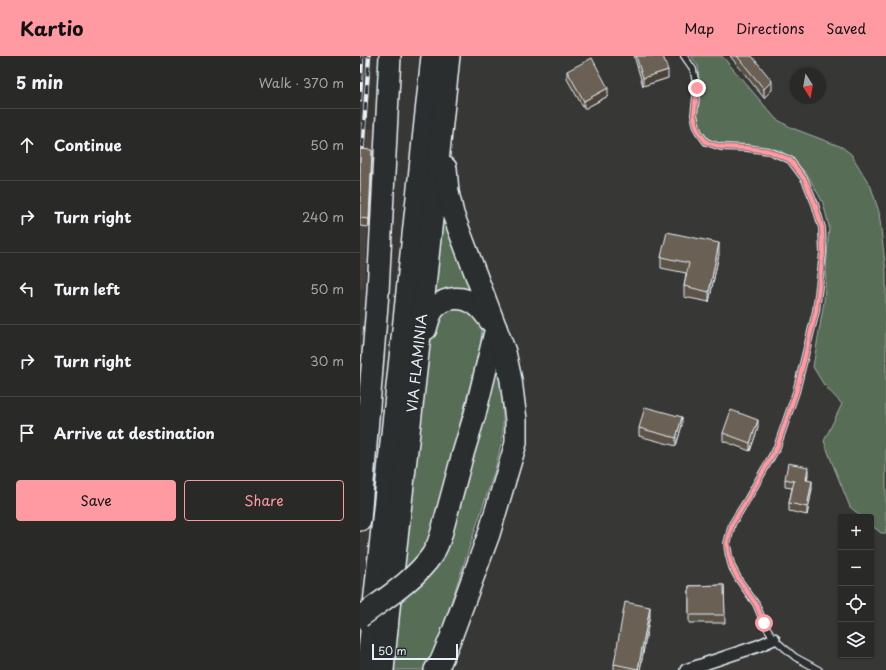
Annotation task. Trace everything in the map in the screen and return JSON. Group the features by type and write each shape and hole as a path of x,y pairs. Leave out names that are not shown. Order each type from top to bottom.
{"highway":[{"path":"424,56 436,96 450,201 502,342 511,380 516,420 516,443 489,534 451,637 441,661 435,670"},
{"name":"VIA FLAMINIA","path":"383,670 418,353 436,96 432,56"},
{"name":"VIA FLAMINIA","path":"366,670 416,205 436,96 449,56"},
{"path":"360,520 378,292 391,60"},
{"path":"418,353 433,310 436,306 446,300 457,298 476,305 496,328"},
{"path":"360,617 408,581 433,554 438,544 475,414 496,328"}],"street":[{"path":"686,670 758,646 774,639"}],"lane":[{"path":"684,56 693,69 697,88 694,116 698,131 706,142 721,147 769,151 790,160 805,180 815,204 822,228 823,253 816,311 796,392 777,447 732,524 727,544 732,567 739,580 756,604 764,623 774,639 795,657 819,670"}],"shaded area":[{"path":"360,128 374,129 364,289 360,289"}],"green space":[{"path":"691,56 722,56 776,119 792,128 842,147 851,154 871,187 879,212 886,272 886,533 881,533 874,527 874,514 858,514 850,507 824,441 842,404 824,385 813,367 824,302 829,226 823,203 809,177 795,161 779,150 713,142 703,134 696,116 700,92 698,66"},
{"path":"440,207 475,293 457,287 447,290 431,300"},
{"path":"459,304 481,323 482,331 480,347 432,529 426,544 420,553 410,566 399,575 430,336 435,316"},
{"path":"500,355 503,386 503,436 495,470 435,651 426,670 390,670 397,604 434,572 445,556 449,547"}],"building":[{"path":"636,56 663,56 668,70 643,78"},
{"path":"737,56 752,56 772,81 764,89"},
{"path":"592,58 608,88 584,101 567,71"},
{"path":"360,149 372,150 369,219 360,218"},
{"path":"667,232 719,243 709,292 684,286 689,263 661,257"},
{"path":"645,407 682,417 676,438 639,428"},
{"path":"731,410 758,420 750,443 723,433"},
{"path":"788,463 808,467 806,480 812,481 807,507 789,503 794,481 785,479"},
{"path":"724,585 725,615 689,615 689,586"},
{"path":"625,602 650,607 638,669 614,664"}],"railway":[{"path":"360,100 362,56"},
{"path":"360,183 369,56"}],"route":[{"path":"697,88 694,116 698,131 706,142 721,147 769,151 790,160 805,180 815,204 822,228 823,253 816,311 796,392 777,447 732,524 727,544 732,567 739,580 756,604 764,623"}]}
